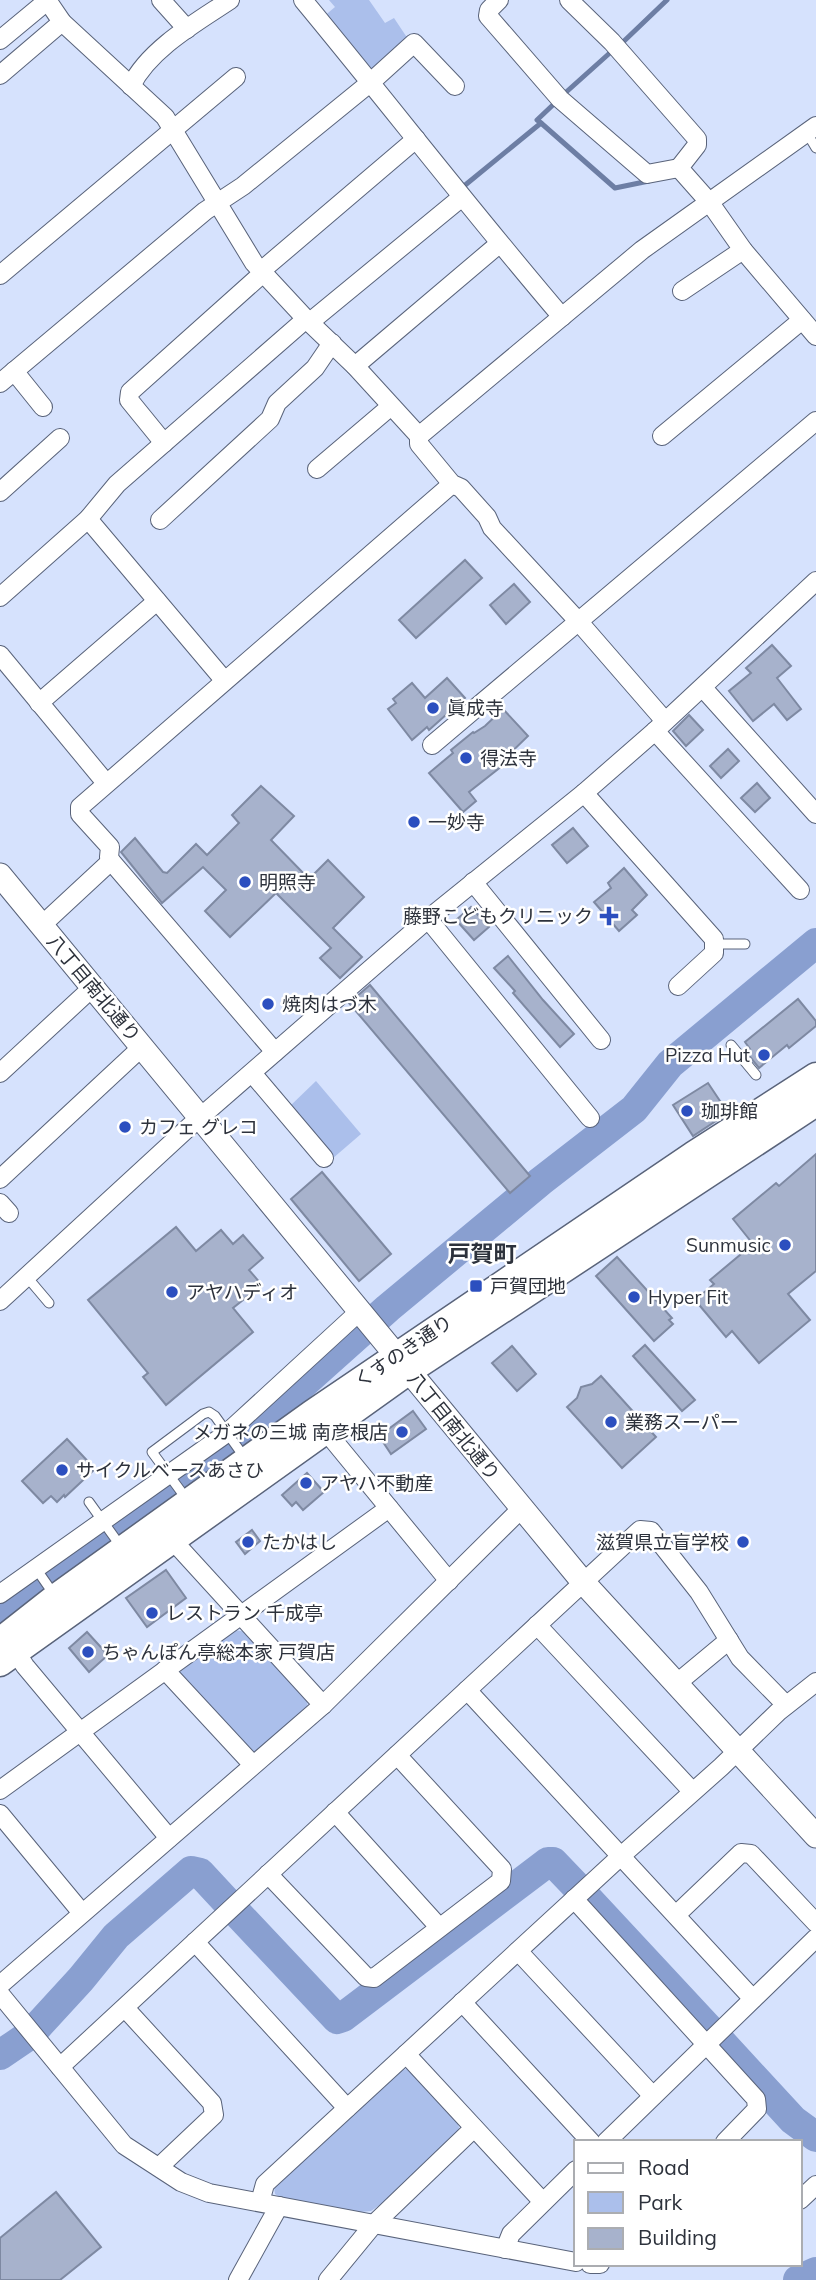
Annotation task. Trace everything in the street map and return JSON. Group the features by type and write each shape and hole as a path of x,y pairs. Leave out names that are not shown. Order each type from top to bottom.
{"main road":[{"name":"くすのき通り","path":"4,1644 402,1363 690,1150 816,1076"},
{"name":"くすのき通り","path":"402,1363 816,1103"},
{"name":"くすのき通り","path":"4,1644 52,1591 119,1544 166,1532 185,1497 243,1454 318,1422"}],"street":[{"path":"0,40 47,0 62,22 165,117 216,203 262,272 355,366 419,436 419,444 452,484 461,488 487,517 492,528 579,622 660,726 800,890"},
{"path":"161,0 187,29"},
{"path":"131,86 146,63 187,29 230,0"},
{"path":"303,0 499,244 562,317"},
{"path":"499,0 489,10 488,16 560,99 647,174 678,168 697,145 697,139 612,42 569,0"},
{"path":"0,75 62,22"},
{"path":"43,407 7,377 216,203 243,186 371,82 414,43 454,86"},
{"path":"0,275 236,77"},
{"path":"419,436 642,250 813,136"},
{"path":"164,443 129,400 130,392 262,272 416,139"},
{"path":"678,168 710,203 743,250 816,336"},
{"path":"0,597 88,519 117,484 164,443 308,321 462,197"},
{"path":"355,366 499,244"},
{"path":"682,291 743,250"},
{"path":"662,436 802,320"},
{"path":"160,520 270,419 277,403 315,368 332,343"},
{"path":"317,469 390,407"},
{"path":"432,745 816,421"},
{"path":"0,492 60,439"},
{"path":"275,1052 111,861 110,847 80,814 80,807 452,484"},
{"path":"88,519 224,680"},
{"path":"0,1301 275,1052 428,919 473,882 510,857 660,726 816,581"},
{"path":"39,703 157,601"},
{"path":"0,655 106,783"},
{"path":"702,688 816,814"},
{"path":"584,793 614,831 714,939 714,953 678,986"},
{"path":"41,925 111,861"},
{"name":"八丁目南北通り","path":"0,875 202,1117 583,1583 816,1836"},
{"path":"473,882 601,1040"},
{"path":"428,919 590,1118"},
{"path":"0,1073 93,987"},
{"path":"0,1179 143,1046"},
{"path":"251,1073 324,1158"},
{"path":"0,1594 38,1572 229,1436 367,1319"},
{"path":"318,1422 449,1581"},
{"path":"0,1790 389,1508"},
{"path":"0,1985 323,1705 521,1509"},
{"path":"60,2067 640,1530 651,1531 699,1592 749,1669 786,1705"},
{"path":"166,1532 323,1705"},
{"path":"537,1625 692,1791"},
{"path":"676,1684 729,1640"},
{"path":"4,1644 169,1838"},
{"path":"165,1670 253,1765"},
{"path":"260,2202 265,2183 786,1705 816,1682"},
{"path":"467,1690 753,1998"},
{"path":"268,1874 366,1977 374,1978 501,1881 502,1869 397,1755"},
{"path":"335,1812 439,1927"},
{"path":"0,1814 82,1913"},
{"path":"676,1915 741,1853 751,1854 816,1923"},
{"path":"574,1899 756,2099 757,2109 727,2140"},
{"path":"608,2140 816,1938"},
{"path":"195,1942 347,2108"},
{"path":"518,1951 653,2096"},
{"path":"0,1994 124,2145 181,2182 209,2193 574,2262"},
{"path":"462,2002 589,2140"},
{"path":"125,2008 212,2104 214,2115 159,2167"},
{"path":"406,2054 543,2202"},
{"path":"328,2280 374,2224 474,2128"},
{"path":"505,2249 511,2234 574,2172"},
{"path":"802,2198 816,2186"},
{"path":"239,2280 279,2206"}],"lane":[{"path":"714,944 745,944"},
{"path":"731,1045 756,1075"},
{"path":"27,1277 49,1303"},
{"path":"185,1497 152,1452 168,1439 209,1412 215,1416 243,1454"},
{"path":"89,1502 119,1544"},
{"path":"38,1572 52,1591"}],"green space":[{"path":"329,0 369,0 385,23 394,18 411,40 371,73 322,18 335,7"},
{"path":"316,1081 361,1134 332,1159 288,1108"},
{"path":"234,1630 247,1632 308,1698 307,1708 257,1752 246,1749 180,1678 181,1668"},
{"path":"408,2069 457,2119 457,2133 371,2211 360,2212 281,2198 275,2194 274,2187 399,2070"}],"building":[{"path":"465,560 482,578 416,638 399,620"},
{"path":"514,584 530,602 506,624 490,605"},
{"path":"772,645 791,666 777,678 801,709 787,720 774,704 753,721 729,691 751,673 746,668"},
{"path":"447,678 465,698 429,730 427,727 412,740 388,709 396,703 393,699 412,683 425,698"},
{"path":"503,709 528,736 500,763 502,766 469,792 476,801 463,812 429,773 453,753 451,750 485,726"},
{"path":"689,715 703,730 686,746 673,731"},
{"path":"728,749 739,761 721,778 710,766"},
{"path":"757,783 770,798 755,812 741,798"},
{"path":"261,786 294,816 271,840 309,879 328,860 364,897 333,928 362,957 340,978 320,958 331,948 276,893 230,937 205,911 226,890 203,867 162,903 121,852 135,838 163,872 167,873 196,844 207,855 239,823 232,815"},
{"path":"573,828 588,846 567,863 552,845"},
{"path":"624,868 647,895 632,910 637,915 619,931 594,902 611,888 608,883"},
{"path":"471,907 489,927 474,940 456,920"},
{"path":"508,956 574,1034 560,1047 494,968"},
{"path":"370,985 530,1176 510,1193 349,1003"},
{"path":"798,999 816,1021 816,1026 759,1068 746,1052 750,1049 745,1042"},
{"path":"708,1083 728,1113 693,1136 673,1105"},
{"path":"816,1154 816,1271 788,1294 810,1320 759,1363 732,1331 726,1337 695,1300 714,1284 710,1280 753,1244 733,1219 776,1183 779,1186"},
{"path":"322,1172 391,1254 359,1281 291,1199"},
{"name":"アヤハディオ","path":"176,1227 196,1251 221,1230 233,1244 243,1235 263,1258 249,1270 262,1285 233,1308 253,1332 166,1405 143,1377 148,1373 88,1300"},
{"name":"Hyper Fit","path":"617,1257 672,1318 669,1320 673,1324 654,1341 596,1276"},
{"path":"645,1345 695,1400 682,1411 633,1356"},
{"path":"512,1346 536,1374 517,1391 492,1363"},
{"name":"業務スーパー","path":"601,1376 656,1437 622,1468 567,1407 577,1398 581,1387 592,1384"},
{"name":"メガネの三城 南彦根店","path":"413,1411 426,1429 391,1454 379,1436"},
{"name":"サイクルベースあさひ","path":"67,1439 95,1469 65,1497 64,1495 57,1502 51,1496 43,1503 22,1481"},
{"name":"アヤハ不動産","path":"307,1473 324,1492 303,1510 296,1502 292,1506 282,1495"},
{"name":"たかはし","path":"252,1530 260,1541 245,1554 236,1542"},
{"name":"レストラン 千成亭","path":"166,1570 186,1598 147,1627 126,1598"},
{"name":"ちゃんぽん亭総本家 戸賀店","path":"87,1632 108,1655 89,1672 69,1648"},
{"path":"56,2192 101,2247 60,2280 0,2280 0,2238"}],"waterway":[{"path":"622,43 667,0"},
{"path":"564,94 612,51"},
{"path":"464,186 541,123 537,120 556,102"},
{"path":"541,123 615,188 649,181"},
{"path":"0,1611 257,1425 388,1308 541,1181 634,1109 670,1064 816,943"},
{"path":"238,1914 337,2019 548,1862 553,1862 576,1886"},
{"path":"37,2027 116,1936 191,1871 200,1873 226,1901"},
{"path":"588,1899 709,2029"},
{"path":"0,2055 25,2038"},
{"path":"722,2043 793,2120 816,2137"},
{"path":"798,2280 816,2272"}],"place":[{"name":"眞成寺","path":"433,708"},
{"name":"得法寺","path":"466,758"},
{"name":"一妙寺","path":"414,822"},
{"name":"明照寺","path":"245,882"},
{"name":"藤野こどもクリニック","path":"609,916"},
{"name":"焼肉はづ木","path":"268,1004"},
{"name":"Pizza Hut","path":"764,1055"},
{"name":"珈琲館","path":"687,1111"},
{"name":"カフェ グレコ","path":"125,1127"},
{"name":"Sunmusic","path":"785,1245"},
{"name":"戸賀団地","path":"476,1286"},
{"name":"アヤハディオ","path":"172,1292"},
{"name":"Hyper Fit","path":"634,1297"},
{"name":"業務スーパー","path":"611,1422"},
{"name":"メガネの三城 南彦根店","path":"402,1432"},
{"name":"サイクルベースあさひ","path":"62,1470"},
{"name":"アヤハ不動産","path":"306,1483"},
{"name":"たかはし","path":"248,1542"},
{"name":"滋賀県立盲学校","path":"743,1542"},
{"name":"レストラン 千成亭","path":"152,1613"},
{"name":"ちゃんぽん亭総本家 戸賀店","path":"88,1652"}],"district":[{"name":"戸賀町","path":"482,1254"}]}
